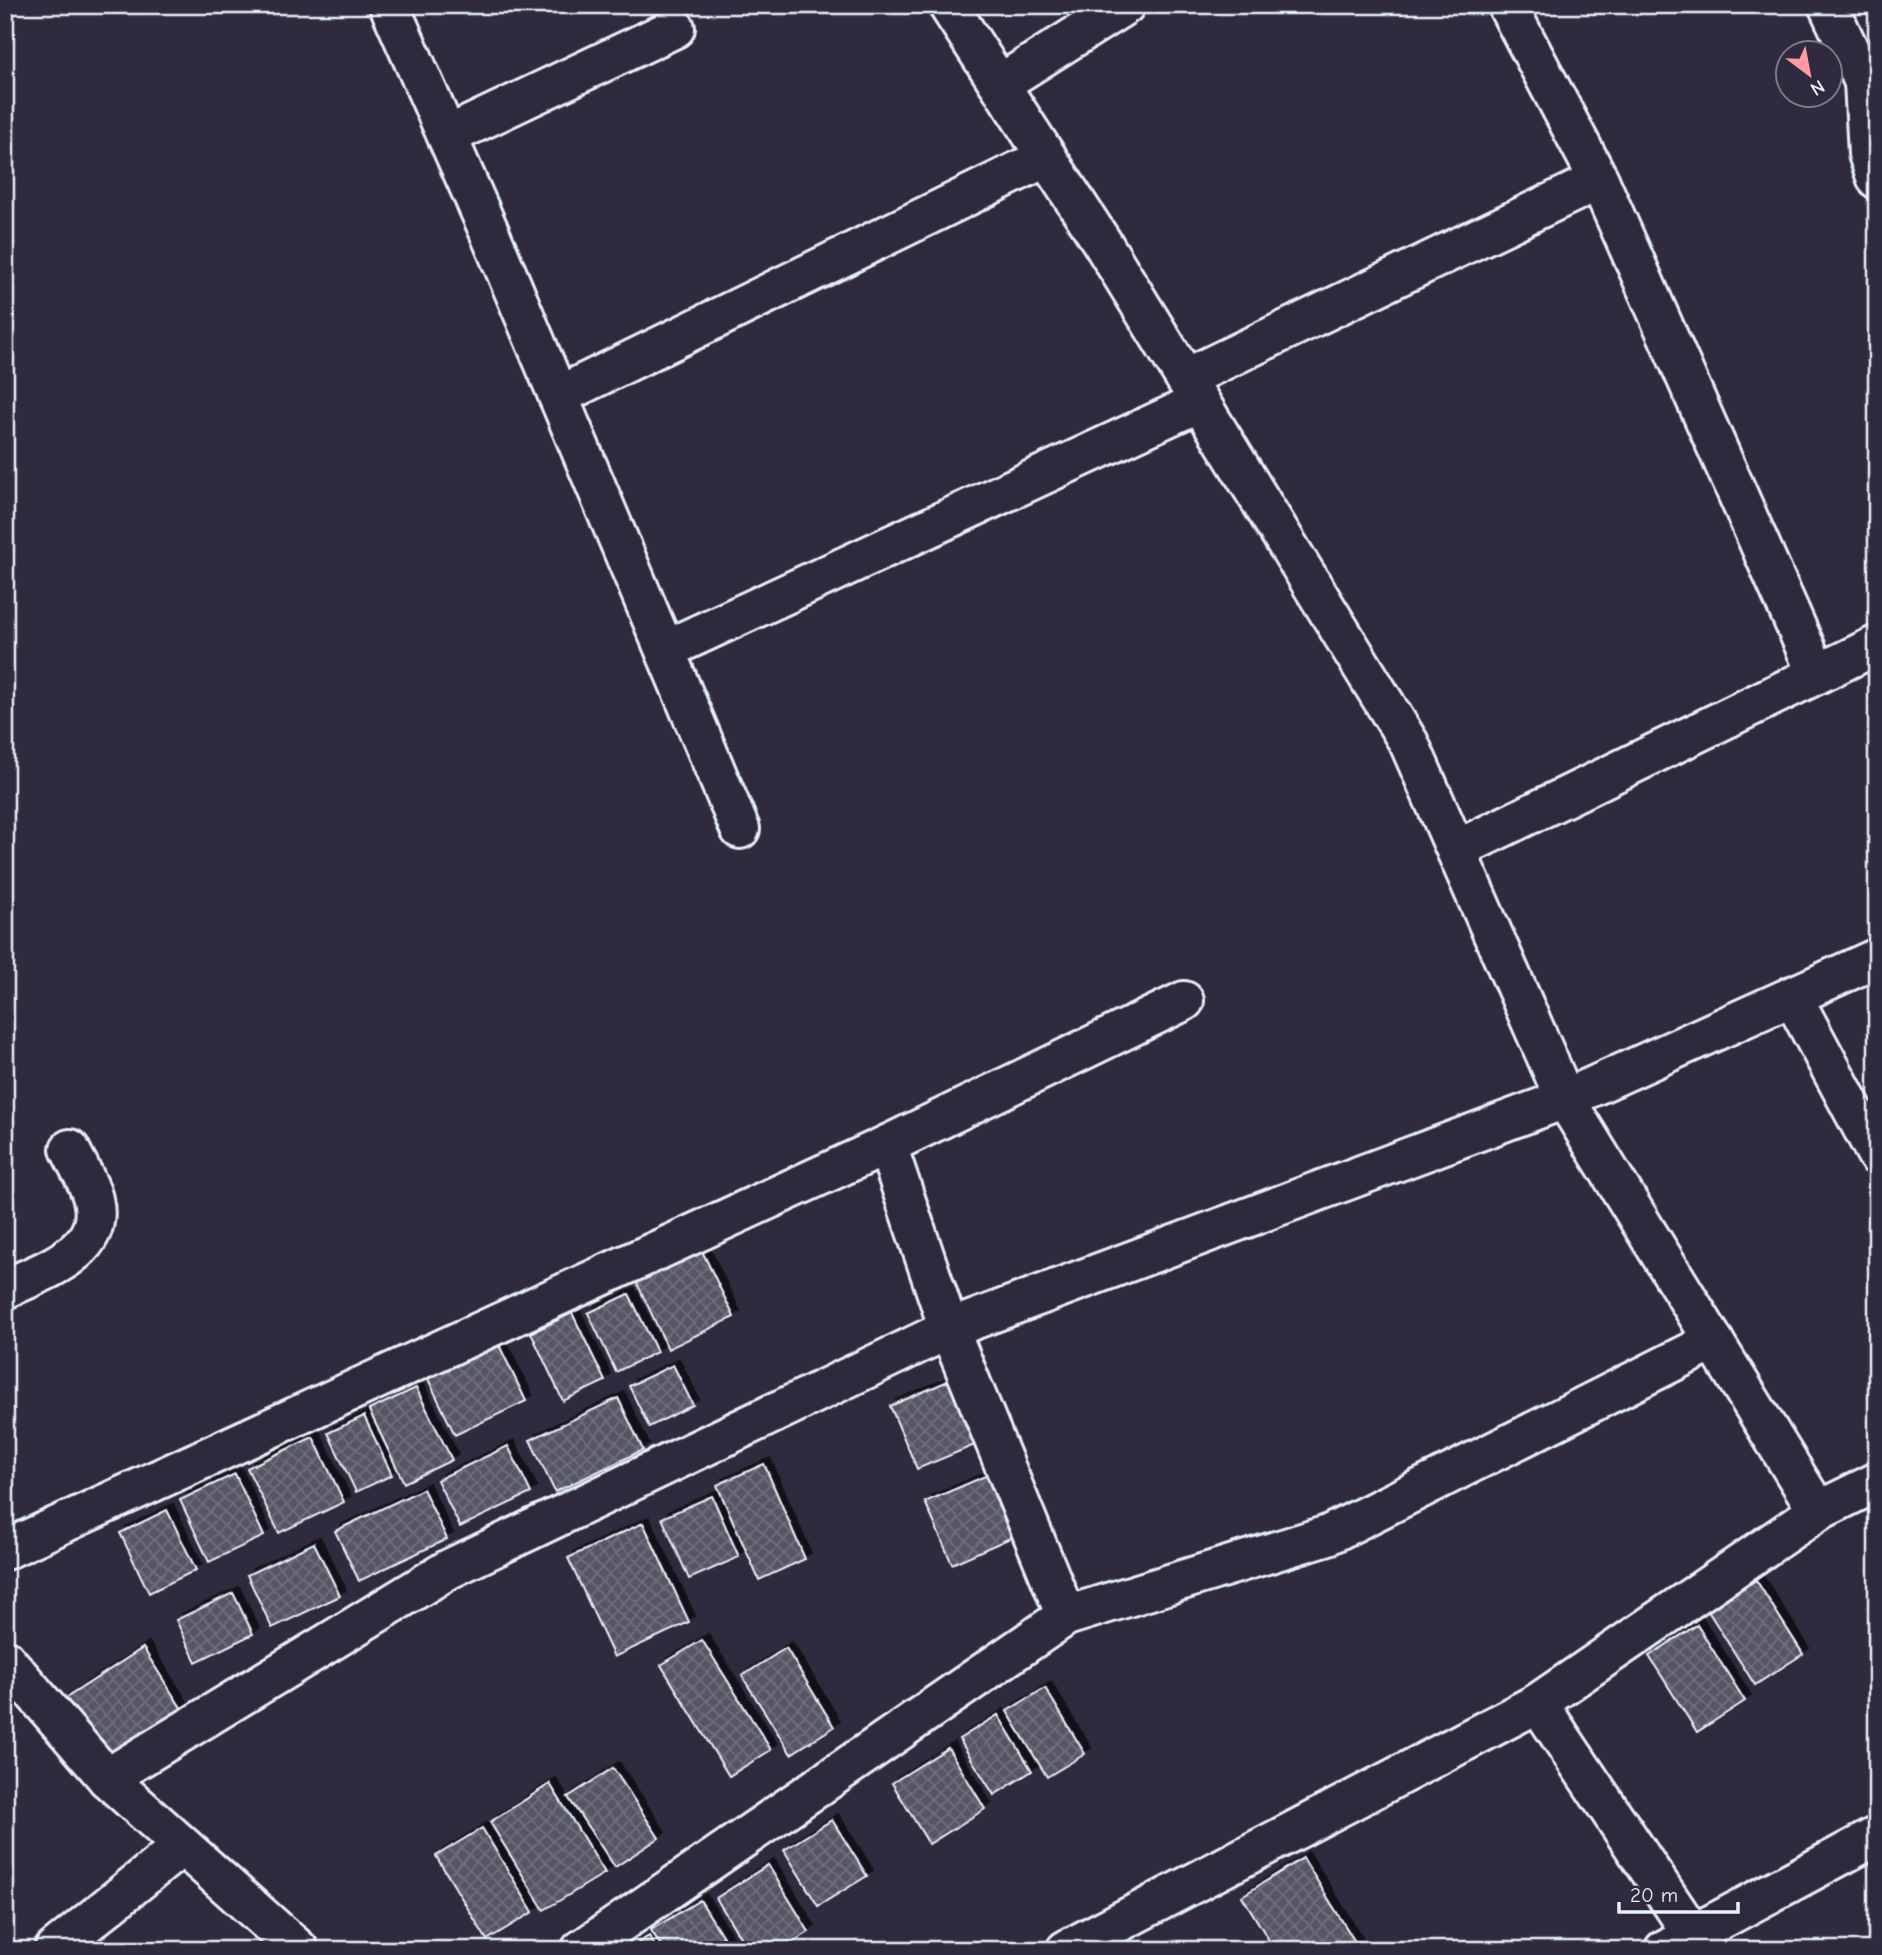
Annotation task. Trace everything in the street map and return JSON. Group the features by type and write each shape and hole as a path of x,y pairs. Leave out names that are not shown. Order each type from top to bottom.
{"street":[{"path":"389,5 558,396 740,829"},
{"path":"948,5 1193,390 1409,743 1565,1099 1818,1511"},
{"path":"1000,84 1125,5"},
{"path":"1507,5 1599,180 1816,674"},
{"path":"1828,5 1870,78 1868,154 1877,179"},
{"path":"447,136 675,27"},
{"path":"558,396 1047,157"},
{"path":"664,650 1193,390 1599,180"},
{"path":"1456,850 1877,645"},
{"path":"107,1778 449,1569 949,1329 1565,1099 1877,958"},
{"path":"1792,996 1877,1155"},
{"path":"5,1550 887,1145 1184,1001"},
{"path":"887,1145 949,1329 1066,1616"},
{"path":"5,1289 77,1254 91,1231 93,1200 70,1149"},
{"path":"581,1950 1066,1616 1328,1535 1714,1341"},
{"path":"1066,1950 1538,1703 1818,1511 1877,1482"},
{"path":"5,1659 107,1778 299,1950"},
{"path":"1538,1703 1686,1945 1877,1836"},
{"path":"54,1950 182,1846"}],"building":[{"path":"701,1249 734,1317 668,1349 636,1281"},
{"path":"629,1294 657,1352 616,1372 588,1313"},
{"path":"572,1313 605,1381 563,1401 531,1333"},
{"path":"497,1341 526,1401 455,1435 426,1375"},
{"path":"673,1365 693,1405 649,1427 629,1386"},
{"path":"955,1378 982,1442 917,1469 890,1406"},
{"path":"416,1388 452,1460 404,1483 369,1410"},
{"path":"618,1398 643,1450 555,1492 530,1440"},
{"path":"364,1416 392,1475 356,1492 328,1433"},
{"path":"313,1437 344,1502 279,1533 247,1468"},
{"path":"508,1446 531,1493 460,1527 437,1480"},
{"path":"764,1464 805,1559 759,1580 717,1485"},
{"path":"235,1474 264,1536 209,1562 180,1500"},
{"path":"990,1474 1017,1535 952,1564 925,1502"},
{"path":"423,1489 447,1539 359,1581 335,1531"},
{"path":"712,1496 739,1557 689,1579 662,1518"},
{"path":"167,1510 196,1570 149,1593 120,1533"},
{"path":"643,1523 689,1622 614,1657 568,1558"},
{"path":"314,1543 340,1596 272,1628 247,1575"},
{"path":"1756,1580 1803,1654 1755,1685 1708,1611"},
{"path":"233,1593 253,1634 196,1662 176,1620"},
{"path":"1697,1625 1745,1701 1697,1732 1649,1656"},
{"path":"702,1640 771,1750 729,1776 661,1665"},
{"path":"143,1648 183,1711 103,1763 63,1700"},
{"path":"786,1648 834,1727 791,1754 742,1676"},
{"path":"1045,1688 1085,1754 1047,1777 1007,1711"},
{"path":"998,1715 1032,1771 994,1795 959,1739"},
{"path":"948,1748 985,1809 929,1844 892,1783"},
{"path":"613,1768 659,1838 615,1867 568,1797"},
{"path":"550,1784 605,1873 544,1910 490,1822"},
{"path":"832,1820 867,1876 818,1906 784,1850"},
{"path":"482,1828 533,1912 487,1940 436,1856"},
{"path":"1303,1858 1360,1950 1275,1950 1242,1896"},
{"path":"768,1865 809,1932 780,1950 748,1950 716,1898"},
{"path":"700,1900 731,1950 664,1950 651,1930"},
{"path":"649,1936 657,1950 628,1950"}]}
